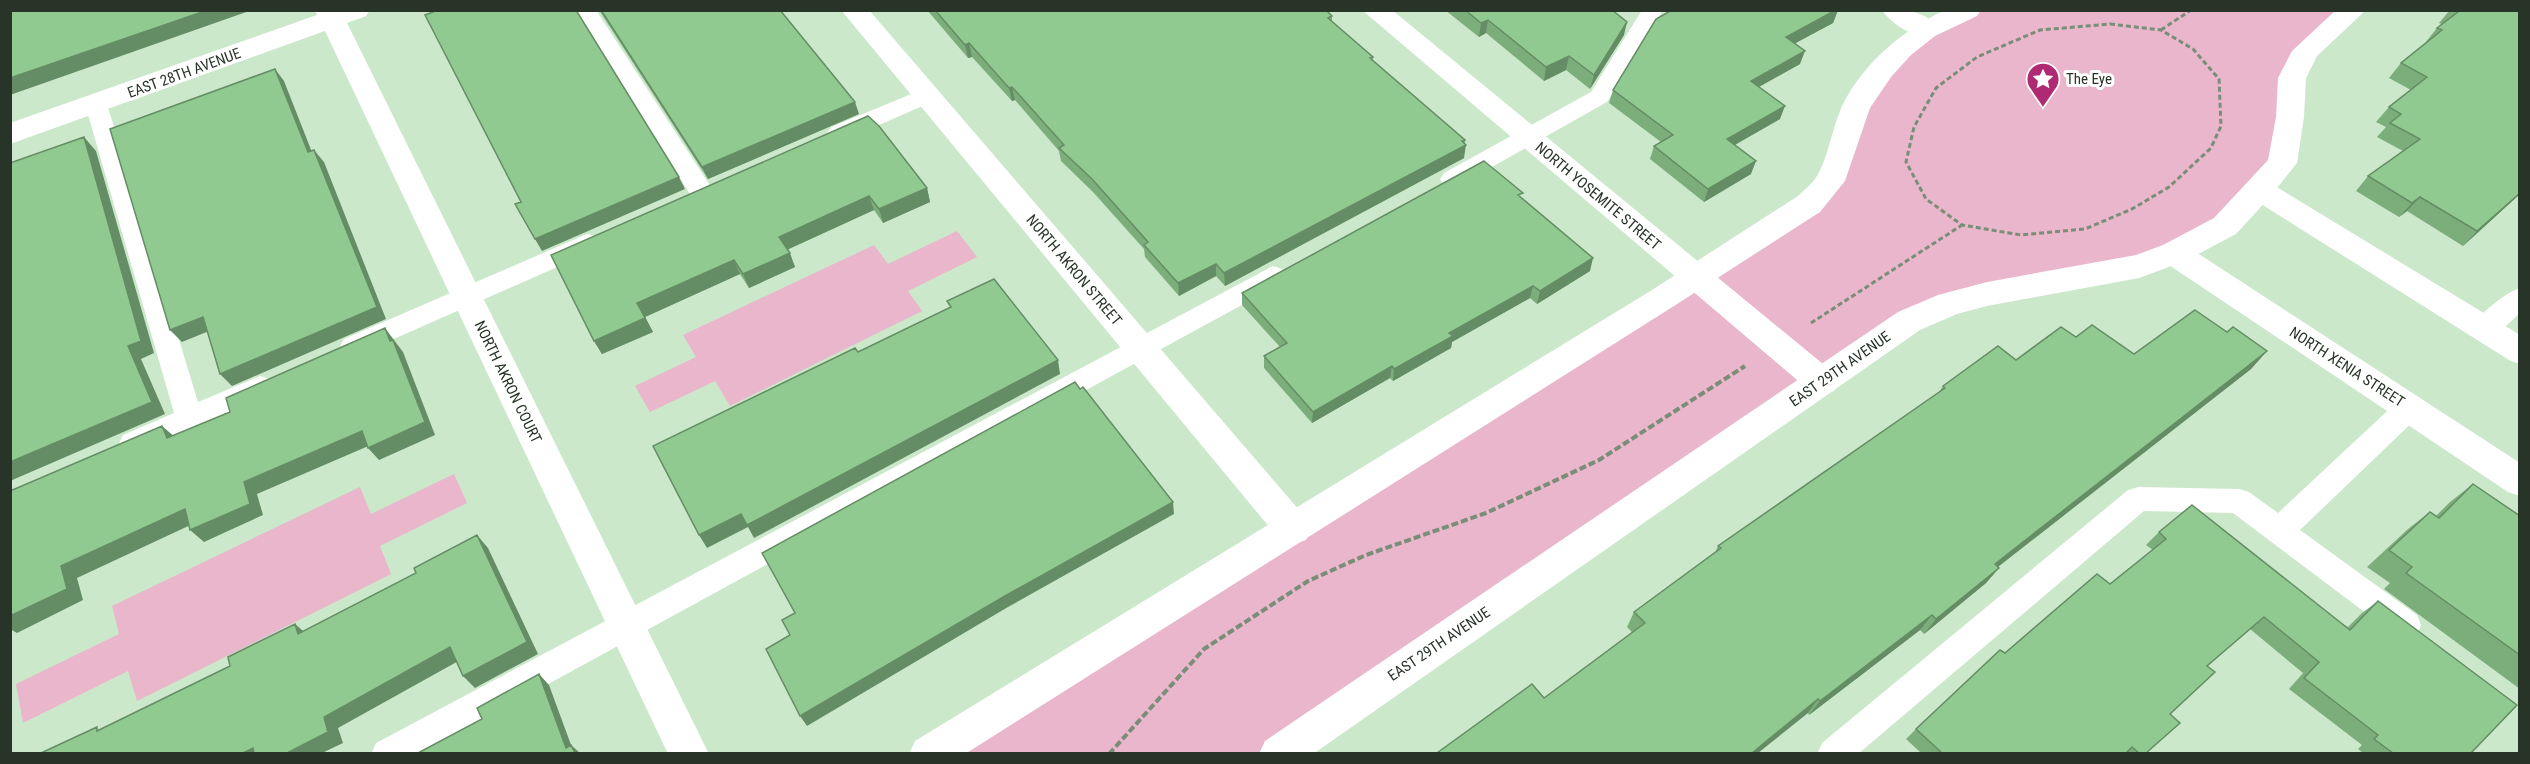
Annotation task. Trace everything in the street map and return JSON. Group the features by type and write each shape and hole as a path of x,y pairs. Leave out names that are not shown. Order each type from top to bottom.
{"street":[{"name":"NORTH AKRON STREET","path":"854,10 1293,529"},
{"name":"NORTH YOSEMITE STREET","path":"1375,10 1822,382"},
{"path":"1895,10 1926,30"},
{"path":"929,753 1293,529 1695,278 1809,204 1830,181 1856,107 1901,49 1926,30 1968,10"},
{"name":"EAST 29TH AVENUE","path":"1279,753 1909,321 1949,304 1987,294 2139,266 2174,253 2225,226 2260,190 2282,163 2290,117 2292,78 2306,51 2353,10"},
{"name":"EAST 28TH AVENUE","path":"10,134 339,13"},
{"name":"NORTH AKRON COURT","path":"339,13 466,296 689,753"},
{"path":"2260,190 2520,351"},
{"name":"NORTH XENIA STREET","path":"2174,253 2520,482"}],"lane":[{"path":"585,10 702,193"},
{"path":"1434,189 1599,97 1630,50 1648,12"},
{"path":"819,142 926,96"},
{"path":"96,104 189,418"},
{"path":"328,357 606,235"},
{"path":"387,753 1297,263"},
{"path":"2484,329 2520,298"},
{"path":"115,451 285,376"},
{"path":"2279,531 2409,408"},
{"path":"1833,753 2138,499 2239,501 2427,641"}],"path":[{"path":"2161,30 2191,10"},
{"path":"2110,24 2161,30 2193,49 2219,79 2221,126 2211,148 2169,187 2132,209 2085,229 2021,235 1962,225 1926,199 1906,162 1914,127 1936,88 1977,57 2040,30 2110,24"},
{"path":"1109,753 1204,649 1308,582 1366,555 1485,513 1599,460 1962,225"}],"shaded area":[{"path":"1968,11 2353,11 2306,51 2282,162 2174,253 1949,304 1279,753 929,754 1809,204 1881,71"},
{"path":"957,231 977,257 908,291 922,311 730,406 715,381 650,412 635,386 696,357 683,335 874,245 888,264"},
{"path":"454,474 467,503 380,546 391,574 137,701 128,671 23,723 16,684 119,634 112,606 360,487 371,514"}],"building":[{"path":"10,10 208,10 10,78"},
{"path":"438,10 576,10 679,177 535,239 515,204 521,202 425,15"},
{"path":"601,10 780,10 855,102 702,167"},
{"path":"935,10 1326,10 1332,16 1328,18 1373,57 1370,58 1465,140 1462,141 1466,145 1224,273 1216,264 1178,283 1144,245 1148,242 1092,179 1059,148 1064,145 969,43 965,45"},
{"path":"1465,10 1612,10 1627,22 1594,75 1569,56 1546,67 1488,20 1481,23"},
{"path":"1672,10 1836,10 1786,37 1805,51 1751,81 1785,106 1727,139 1756,161 1708,189 1654,146 1673,135 1613,90 1656,19"},
{"path":"2456,10 2520,10 2520,193 2477,231 2420,197 2412,203 2368,176 2420,139 2390,123 2401,114 2389,107 2427,77 2401,63 2442,30 2437,28 2458,12"},
{"path":"275,69 308,152 314,150 377,307 220,374 203,317 170,330 110,129"},
{"path":"868,116 879,126 927,188 879,209 869,196 779,237 790,253 743,274 734,260 637,303 645,318 594,341 551,255"},
{"path":"84,137 141,341 128,346 152,402 10,462 10,163"},
{"path":"1484,161 1523,193 1518,195 1593,258 1540,291 1533,286 1449,333 1453,336 1394,369 1392,366 1313,412 1264,356 1287,343 1242,293"},
{"path":"994,279 1058,360 747,525 741,514 699,535 653,446 855,348 858,352 951,307 947,301"},
{"path":"2195,310 2227,332 2233,327 2267,351 1995,564 1999,568 1936,619 1932,615 1820,701 1818,699 1752,753 1437,753 1532,684 1544,698 1645,623 1634,612 1721,548 1718,546 1945,388 1943,386 1998,346 2016,360 2061,327 2076,337 2092,325 2134,354"},
{"path":"385,328 390,341 393,340 425,422 368,448 362,431 244,482 250,504 190,530 185,509 61,566 67,589 10,616 10,491 162,426 167,438 230,412 226,398"},
{"path":"1075,382 1080,389 1083,387 1173,502 1005,596 800,716 766,649 790,635 782,620 795,613 762,553"},
{"path":"2473,484 2520,516 2520,655 2406,573 2412,567 2389,550 2430,512 2439,518"},
{"path":"2192,505 2350,630 2378,601 2517,705 2471,753 2393,753 2374,739 2378,735 2304,678 2319,662 2264,617 2207,666 2215,672 2170,714 2180,723 2146,753 2139,753 2132,747 2126,753 1942,753 1916,729 2000,650 2005,653 2097,574 2110,584 2166,539 2159,532"},
{"path":"477,535 527,642 463,676 450,647 324,717 328,732 287,753 254,753 253,748 243,753 41,753 97,727 97,731 230,666 228,657 295,624 298,634 416,573 414,568"},
{"path":"539,674 566,748 571,745 575,753 418,753 482,719 477,708"}],"place":[{"name":"The Eye","path":"2043,108"}]}
